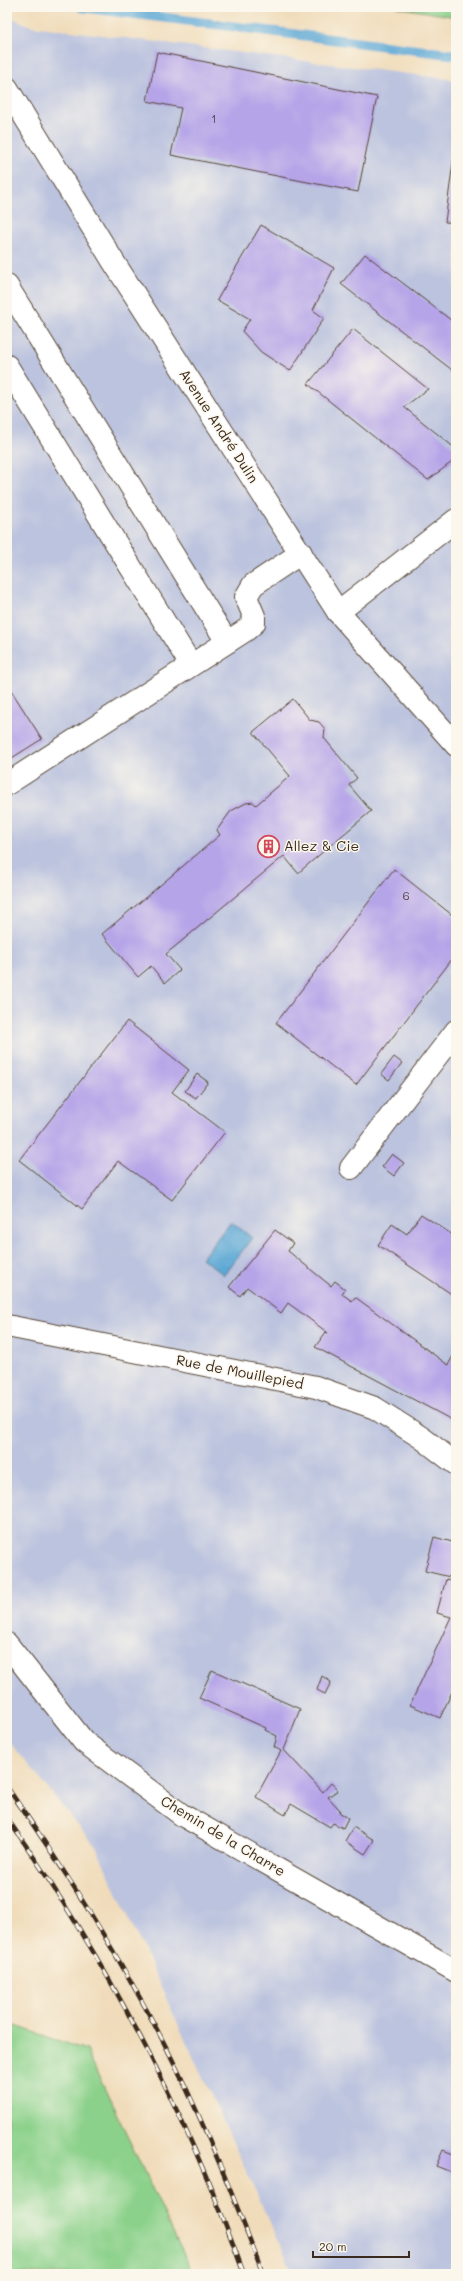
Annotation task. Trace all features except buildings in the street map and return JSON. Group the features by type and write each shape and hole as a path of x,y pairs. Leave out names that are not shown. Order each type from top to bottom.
{"street":[{"name":"Avenue André Dulin","path":"7,88 113,261 338,612 456,745"},
{"path":"7,286 227,642"},
{"path":"7,366 192,665"},
{"path":"338,612 456,520"},
{"path":"7,784 192,665 254,623 254,616 246,597 248,590 253,584 301,553"},
{"path":"351,1168 456,1031"},
{"name":"Rue de Mouillepied","path":"7,1326 316,1387 375,1408 422,1438 456,1464"},
{"name":"Chemin de la Charre","path":"7,1644 84,1742 176,1810 456,1971"}],"path":[{"path":"449,7 456,8"}],"shaded area":[{"path":"7,16 31,26 456,80 456,2274 294,2274 96,1847 7,1739"}],"green space":[{"path":"396,7 456,7 456,17"},
{"path":"7,2023 86,2050 193,2274 7,2274"}],"water":[{"path":"231,1221 252,1238 224,1275 202,1258"}],"waterway":[{"path":"81,7 456,55"}],"railway":[{"path":"7,1787 54,1855 76,1890 119,1961 159,2034 190,2096 212,2146 263,2274"},
{"path":"7,1818 43,1871 77,1926 110,1981 141,2038 197,2155 244,2274"}],"place":[{"name":"Allez & Cie","path":"269,846"}]}
